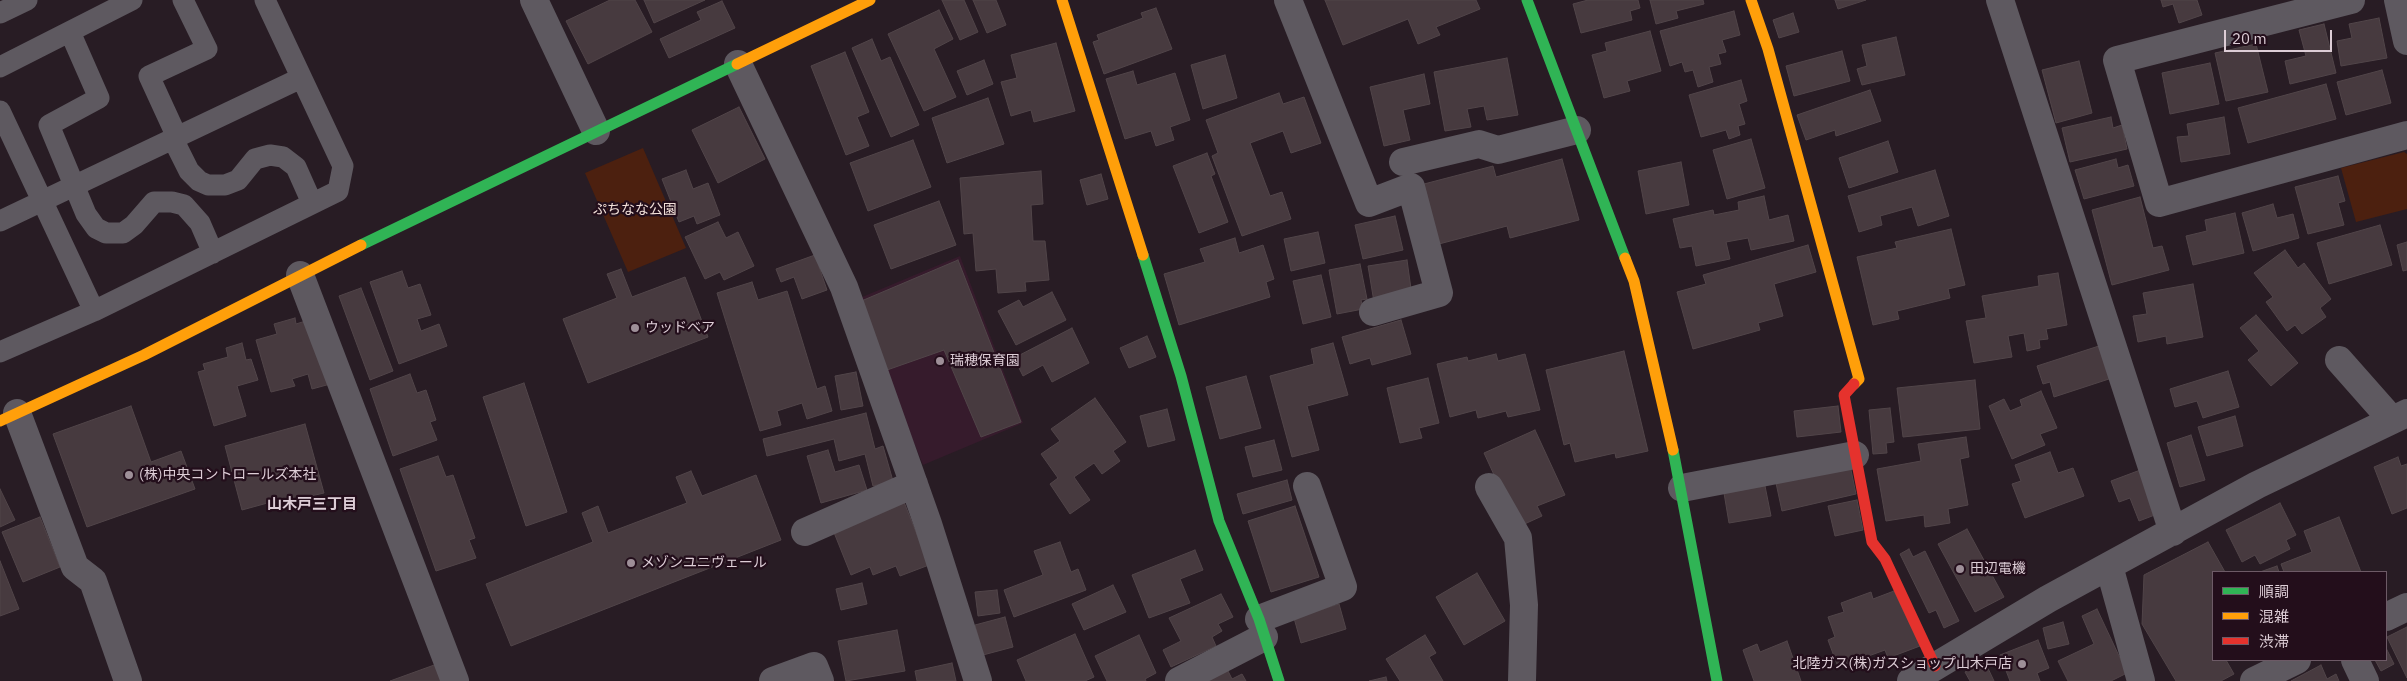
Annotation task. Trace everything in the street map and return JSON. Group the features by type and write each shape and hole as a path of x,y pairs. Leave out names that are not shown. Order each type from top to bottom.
{"street":[{"path":"534,0 596,131"},
{"path":"128,681 93,580 75,567 8,417 144,355 300,275 870,0"},
{"path":"1062,0 1181,376 1219,521 1262,628 1278,681"},
{"path":"1288,0 1369,203 1410,187 1416,206 1439,293 1373,312"},
{"path":"1528,0 1634,281 1682,488 1703,615 1717,681"},
{"path":"1751,0 1768,50 1859,379 1844,395 1872,542 1885,559 1935,666"},
{"path":"2000,0 2173,532"},
{"path":"2351,0 2117,60 2159,203 2407,135"},
{"path":"2398,0 2407,41"},
{"path":"738,64 844,287 914,484 978,681"},
{"path":"1402,162 1479,144 1498,150 1577,130"},
{"path":"300,275 455,681"},
{"path":"1911,681 2108,566 2257,485 2400,417 2338,360"},
{"path":"1682,488 1855,455"},
{"path":"805,532 914,484"},
{"path":"1180,681 1262,628 1343,586 1307,486"},
{"path":"1489,487 1518,538 1524,605 1522,681"},
{"path":"2108,566 2141,681"},
{"path":"2387,617 2407,608"},
{"path":"2254,681 2295,661"},
{"path":"2355,661 2365,681"},
{"path":"773,681 814,666 820,681"}],"lane":[{"path":"0,13 27,0"},
{"path":"0,67 132,0"},
{"path":"183,0 207,49 148,76 189,171 199,181 208,185 225,185 238,180 256,159 270,155 283,157 296,167 312,203"},
{"path":"0,352 94,311 338,191 344,166 265,0"},
{"path":"70,32 99,98 49,125 86,214 96,228 106,233 123,234 134,225 154,202 172,202 184,205 200,223 213,253"},
{"path":"0,221 301,78"},
{"path":"2,122 94,311"}],"shaded area":[{"name":"瑞穂保育園","path":"960,256 1023,423 923,465 855,300"}],"green space":[{"name":"ぷちなな公園","path":"643,148 686,248 628,272 585,173"},
{"path":"2404,152 2407,154 2407,209 2356,222 2341,168"}],"building":[{"path":"610,0 635,0 652,32 588,64 566,21"},
{"path":"644,0 705,0 654,23"},
{"path":"942,0 964,0 978,32 960,40"},
{"path":"973,0 996,0 1006,25 987,33"},
{"path":"1325,0 1476,0 1480,9 1436,27 1440,35 1418,44 1408,19 1343,45"},
{"path":"1588,0 1638,0 1640,8 1630,11 1632,20 1581,33 1573,4"},
{"path":"1650,0 1703,0 1704,4 1676,11 1678,18 1656,24"},
{"path":"1835,0 1866,0 1838,9"},
{"path":"2161,0 2197,0 2202,15 2179,23 2173,4 2163,7"},
{"path":"722,1 735,28 669,58 660,39 701,20 697,12"},
{"path":"1156,8 1172,49 1104,74 1093,42 1099,40 1097,35 1143,18 1141,13"},
{"path":"939,10 953,39 934,49 956,97 924,111 888,34"},
{"path":"1734,11 1740,35 1722,40 1726,52 1718,54 1721,64 1709,67 1713,82 1698,87 1693,70 1685,72 1682,62 1670,66 1660,31"},
{"path":"1793,13 1799,32 1779,38 1773,20"},
{"path":"2379,18 2387,58 2341,66 2337,41 2352,38 2349,24"},
{"path":"2324,24 2336,73 2290,84 2285,61 2306,56 2299,30"},
{"path":"1650,31 1661,71 1627,81 1630,91 1604,98 1592,55 1607,51 1605,43"},
{"path":"1896,37 1905,75 1862,85 1857,69 1867,66 1862,45"},
{"path":"872,39 881,61 890,57 919,125 891,137 852,48"},
{"path":"1056,43 1075,111 1034,122 1031,110 1011,116 1001,82 1017,78 1011,55"},
{"path":"2256,44 2268,92 2226,101 2215,53"},
{"path":"1842,51 1850,81 1794,96 1786,66"},
{"path":"845,52 869,112 857,117 869,146 846,155 811,66"},
{"path":"1225,55 1237,98 1203,109 1191,65"},
{"path":"1507,58 1518,115 1487,120 1484,106 1467,109 1471,127 1445,131 1434,72"},
{"path":"984,60 993,84 967,95 957,71"},
{"path":"2079,61 2092,113 2056,123 2042,70"},
{"path":"2210,63 2219,104 2170,114 2162,73"},
{"path":"2382,70 2391,103 2346,115 2337,82"},
{"path":"1133,71 1137,85 1175,73 1190,120 1170,127 1174,140 1156,146 1151,131 1125,139 1106,79"},
{"path":"1424,74 1430,104 1403,110 1410,140 1384,146 1370,87"},
{"path":"1741,80 1747,101 1739,104 1745,124 1738,126 1740,135 1729,139 1726,130 1701,137 1689,95"},
{"path":"2326,84 2336,119 2248,143 2238,108"},
{"path":"1870,90 1881,121 1836,136 1835,130 1806,140 1797,115"},
{"path":"1279,93 1283,104 1304,97 1321,143 1291,153 1283,131 1250,143 1270,196 1282,192 1291,219 1242,236 1212,156 1218,153 1206,120"},
{"path":"988,98 1004,144 947,163 932,118"},
{"path":"739,107 765,159 718,183 692,130"},
{"path":"2111,117 2113,128 2122,125 2127,149 2070,162 2062,128"},
{"path":"2224,117 2230,154 2181,162 2177,137 2189,136 2187,124"},
{"path":"1751,139 1765,188 1727,199 1713,150"},
{"path":"913,140 931,187 868,211 850,163"},
{"path":"1888,141 1898,172 1849,188 1839,158"},
{"path":"1207,153 1215,174 1211,176 1228,222 1199,233 1173,166"},
{"path":"1562,159 1579,220 1510,238 1507,226 1439,244 1424,184 1493,166 1496,177"},
{"path":"2116,159 2118,168 2128,165 2134,186 2084,199 2075,170"},
{"path":"1681,162 1689,205 1646,214 1638,171"},
{"path":"686,170 693,189 708,183 720,215 697,224 694,216 679,222 662,179"},
{"path":"1935,170 1949,216 1918,226 1912,207 1880,216 1882,225 1859,232 1848,196"},
{"path":"1041,171 1043,204 1031,205 1033,241 1045,241 1049,280 1025,282 1026,291 998,293 996,269 976,271 973,233 964,234 960,178"},
{"path":"1101,174 1108,199 1087,205 1080,180"},
{"path":"2338,176 2345,201 2338,203 2344,225 2308,234 2295,187"},
{"path":"1764,196 1769,220 1788,215 1794,241 1751,250 1748,238 1726,242 1730,259 1696,266 1692,246 1680,248 1673,219 1713,210 1714,215 1739,210 1738,202"},
{"path":"2140,197 2153,248 2162,246 2169,270 2112,285 2092,210"},
{"path":"939,201 956,245 891,269 874,225"},
{"path":"2273,204 2277,218 2293,214 2299,238 2253,251 2242,213"},
{"path":"2235,213 2244,253 2193,265 2186,236 2207,231 2205,220"},
{"path":"1395,216 1403,250 1363,259 1355,225"},
{"path":"718,222 726,238 738,232 754,266 724,280 720,272 705,279 685,237"},
{"path":"2380,225 2392,265 2329,284 2317,243"},
{"path":"1951,229 1965,285 1948,289 1950,298 1897,311 1899,319 1873,325 1857,257 1897,248 1895,242"},
{"path":"1318,232 1325,263 1291,271 1284,239"},
{"path":"1235,238 1239,253 1263,245 1274,279 1266,282 1270,297 1179,325 1164,274 1205,262 1200,249"},
{"path":"2407,242 2407,270 2403,271 2397,245"},
{"path":"1808,245 1816,272 1774,284 1783,316 1758,323 1760,330 1693,349 1677,292 1706,284 1703,275"},
{"path":"2285,250 2298,268 2304,263 2331,299 2320,308 2326,317 2302,334 2295,325 2287,331 2266,302 2273,297 2254,273"},
{"path":"815,255 827,290 802,299 794,277 781,282 776,269"},
{"name":"瑞穂保育園","path":"958,260 1021,422 981,437 944,350 887,370 859,302"},
{"path":"1407,260 1412,296 1374,302 1368,266"},
{"path":"1360,264 1367,299 1361,300 1363,309 1337,314 1329,270"},
{"name":"ウッドベア","path":"621,269 632,297 685,277 708,337 588,383 563,319 617,298 607,274"},
{"path":"402,271 408,288 420,284 431,315 417,319 421,331 439,324 447,346 399,364 370,282"},
{"path":"2058,273 2067,325 2046,329 2048,339 2039,340 2040,348 2027,351 2024,333 2008,336 2012,357 1974,363 1966,321 1986,318 1982,296 2039,286 2038,276"},
{"path":"1321,275 1331,317 1303,324 1293,281"},
{"path":"752,282 758,300 787,291 817,389 825,386 832,411 807,419 802,403 777,411 781,425 760,431 717,293"},
{"path":"2193,284 2203,337 2167,344 2166,336 2138,342 2133,316 2147,314 2143,293"},
{"path":"361,288 393,371 370,380 339,296"},
{"path":"1052,292 1066,320 1016,345 998,311 1019,300 1023,307"},
{"path":"2256,315 2298,363 2271,386 2248,360 2259,351 2240,328"},
{"path":"295,318 296,324 312,319 334,383 312,389 308,374 292,379 295,386 271,392 256,340 277,334 274,324"},
{"path":"1401,320 1411,354 1372,365 1370,358 1350,364 1342,337"},
{"path":"1072,328 1089,363 1052,382 1043,365 1023,376 1014,358"},
{"path":"1147,336 1156,357 1129,368 1120,348"},
{"path":"242,343 246,360 251,359 258,380 237,386 246,416 214,426 198,372 205,370 203,364 228,357 226,348"},
{"path":"1333,343 1348,395 1307,406 1319,450 1292,457 1270,376 1314,364 1311,349"},
{"path":"2102,345 2112,378 2054,397 2050,382 2043,384 2037,366"},
{"path":"1624,351 1648,451 1616,458 1615,453 1575,462 1570,443 1564,445 1546,370"},
{"path":"1496,354 1498,361 1525,354 1540,410 1508,417 1506,411 1478,418 1476,410 1450,417 1437,364 1467,357 1468,361"},
{"path":"2228,371 2239,407 2203,418 2197,401 2175,407 2170,389"},
{"path":"856,372 863,406 841,410 835,376"},
{"path":"410,374 417,393 426,390 436,420 430,422 437,440 393,456 370,389"},
{"path":"1246,376 1261,428 1220,439 1206,387"},
{"path":"1428,378 1439,423 1419,428 1422,438 1400,443 1387,388"},
{"path":"1975,380 1980,429 1903,437 1897,388"},
{"path":"524,383 567,512 526,526 483,397"},
{"path":"2041,391 2057,428 2040,434 2045,445 2012,459 1989,406 2004,399 2010,411 2022,406 2020,400"},
{"path":"1095,398 1126,442 1113,451 1120,461 1102,474 1094,463 1074,477 1090,500 1070,514 1050,484 1058,478 1041,454 1060,441 1051,429"},
{"name":"(株)中央コントロールズ本社","path":"131,406 151,462 181,451 195,489 87,527 53,434"},
{"path":"1838,406 1841,432 1797,437 1794,411"},
{"path":"1890,408 1894,442 1886,443 1887,453 1873,454 1869,410"},
{"path":"1167,409 1175,440 1148,447 1140,416"},
{"path":"866,413 875,449 883,446 893,481 873,486 865,454 839,461 834,439 767,456 763,439"},
{"path":"2235,416 2243,446 2207,456 2198,427"},
{"path":"305,424 324,493 294,500 293,496 242,510 225,446"},
{"path":"1535,430 1565,495 1537,506 1542,516 1518,527 1484,453"},
{"path":"2191,435 2205,480 2180,487 2167,443"},
{"path":"1966,437 1969,457 1960,459 1968,505 1948,509 1950,523 1925,527 1924,515 1886,521 1877,469 1921,461 1918,444"},
{"path":"1274,440 1282,470 1253,477 1245,447"},
{"path":"828,450 835,472 859,465 867,490 821,503 807,456"},
{"path":"2050,452 2058,473 2073,468 2084,496 2025,518 2012,484 2021,481 2015,465"},
{"path":"438,456 446,477 453,475 475,538 469,540 476,558 436,571 400,469"},
{"path":"2398,457 2401,466 2407,464 2407,508 2392,514 2374,467"},
{"path":"1850,465 1856,494 1782,511 1776,483"},
{"path":"2143,469 2160,513 2139,521 2130,498 2119,502 2111,481"},
{"name":"メゾンユニヴェール","path":"691,471 702,496 756,475 781,540 511,646 486,584 593,542 582,513 598,506 608,533 687,503 676,477"},
{"path":"1287,480 1292,500 1243,514 1237,494"},
{"path":"1765,486 1771,516 1729,523 1724,493"},
{"path":"0,489 15,520 0,527"},
{"path":"1857,500 1863,530 1835,536 1828,506"},
{"path":"904,502 929,565 900,576 896,566 873,575 870,567 851,575 833,530"},
{"path":"2280,503 2296,535 2286,540 2290,549 2260,564 2255,555 2242,562 2226,530"},
{"path":"1295,506 1319,577 1271,592 1248,521"},
{"path":"40,517 60,567 23,582 2,532"},
{"path":"2339,517 2361,571 2284,571 2281,564 2312,552 2304,531"},
{"path":"1967,529 2004,597 1975,612 1938,544"},
{"path":"1060,542 1071,572 1078,569 1086,590 1014,617 1004,590 1043,575 1034,551"},
{"path":"2208,542 2224,571 2212,571 2212,661 2227,661 2234,674 2221,681 2176,681 2142,624 2144,575"},
{"path":"1909,549 1913,557 1925,551 1959,621 1944,628 1936,610 1929,613 1900,554"},
{"path":"1195,550 1203,570 1180,579 1190,603 1149,618 1132,575"},
{"path":"0,561 19,609 0,616"},
{"path":"2277,566 2279,571 2263,571"},
{"path":"1477,573 1505,621 1464,645 1436,597"},
{"path":"862,583 867,604 841,610 836,589"},
{"path":"1113,585 1126,612 1084,630 1072,604"},
{"path":"997,590 1000,613 978,616 975,592"},
{"path":"1894,591 1920,646 1888,658 1885,650 1838,667 1828,640 1835,637 1828,617 1844,612 1841,603 1871,592 1873,599"},
{"path":"1221,594 1233,617 1218,624 1222,631 1212,637 1216,646 1171,667 1163,650 1181,641 1169,618"},
{"path":"1339,604 1346,629 1301,643 1294,618"},
{"path":"2097,609 2127,673 2111,681 2068,681 2058,661 2094,644 2082,616"},
{"path":"1005,617 1013,647 983,655 975,625"},
{"path":"2063,622 2069,644 2048,649 2043,628"},
{"path":"2407,627 2407,678 2387,637"},
{"path":"897,630 905,671 846,681 838,641"},
{"path":"1075,634 1094,677 1085,681 1026,681 1017,660"},
{"path":"1139,635 1156,673 1145,679 1146,681 1107,681 1095,656"},
{"path":"1425,635 1436,653 1429,657 1443,681 1400,681 1386,659"},
{"path":"2038,640 2049,668 2037,673 2040,681 2010,681 2000,655"},
{"path":"1787,641 1801,681 1754,681 1743,650 1757,644 1760,652"},
{"path":"2387,650 2394,664 2381,671 2376,661 2387,661"},
{"path":"1985,662 1994,681 1970,681 1965,672"},
{"path":"952,663 956,681 917,681 915,671"},
{"path":"437,664 443,681 390,681"},
{"path":"2321,665 2327,679 2336,674 2339,681 2291,681"},
{"path":"1228,671 1232,679 1242,674 1246,681 1207,681"},
{"path":"1386,677 1387,681 1369,681"}],"traffic: fast":[{"path":"1527,0 1625,258"},
{"path":"361,245 737,64"},
{"path":"1143,255 1181,376 1219,521 1259,619 1279,681"},
{"path":"1673,450 1717,681"}],"traffic: slow":[{"path":"737,64 870,0"},
{"path":"1062,0 1143,255"},
{"path":"1751,0 1768,49 1859,379 1854,384"},
{"path":"0,421 144,355 361,245"},
{"path":"1625,258 1634,281 1673,450"}],"traffic: jam":[{"path":"1854,384 1844,395 1872,542 1885,559 1935,666"}],"place":[{"name":"ウッドベア","path":"635,328"},
{"name":"瑞穂保育園","path":"940,361"},
{"name":"(株)中央コントロールズ本社","path":"129,475"},
{"name":"メゾンユニヴェール","path":"631,563"},
{"name":"田辺電機","path":"1960,569"},
{"name":"北陸ガス(株)ガスショップ山木戸店","path":"2022,664"}],"district":[{"name":"山木戸三丁目","path":"312,505"}]}
